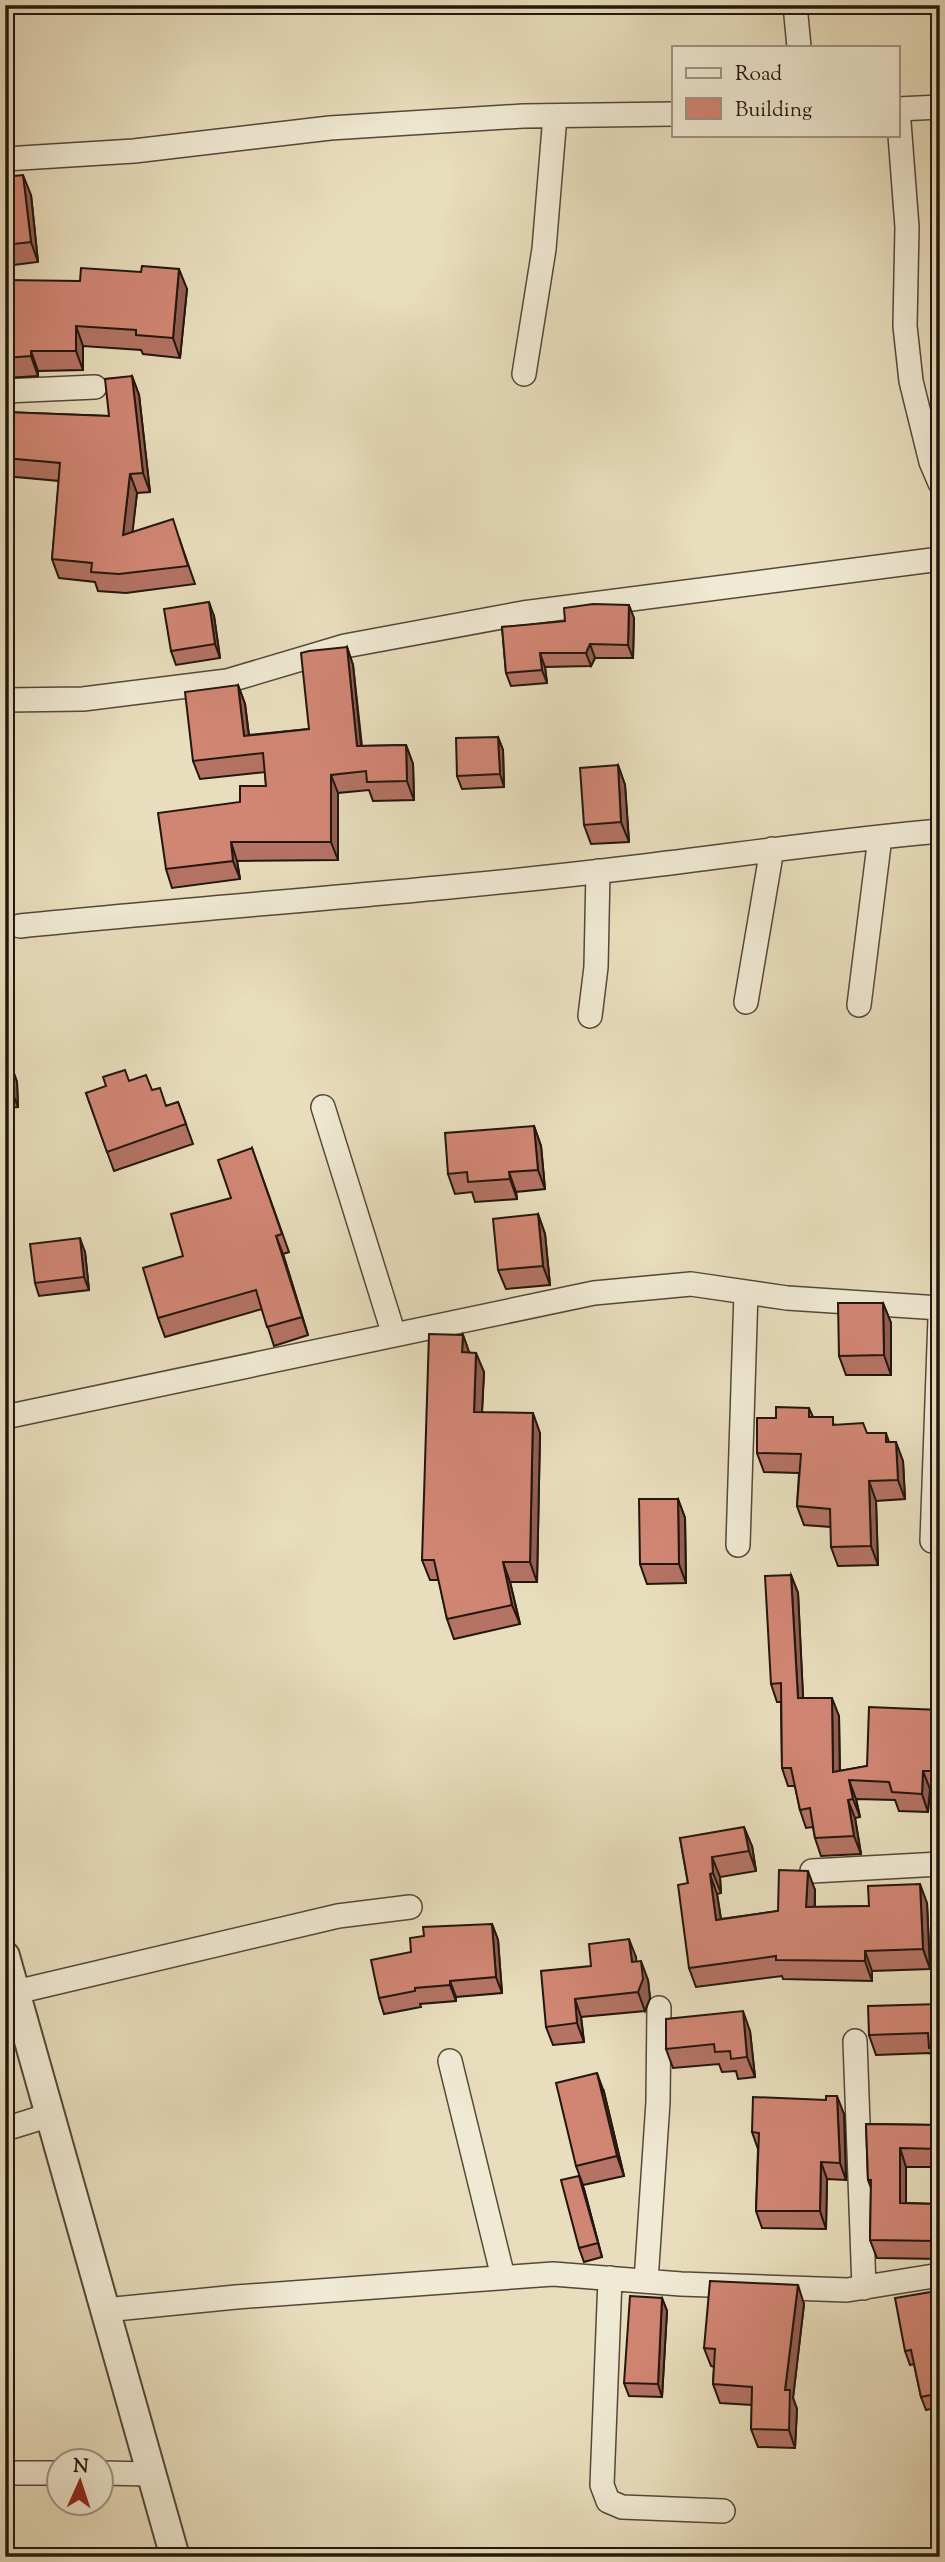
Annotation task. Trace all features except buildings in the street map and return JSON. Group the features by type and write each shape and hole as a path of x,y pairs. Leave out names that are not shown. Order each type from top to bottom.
{"street":[{"path":"795,5 799,46"},
{"path":"900,109 940,107"},
{"path":"5,159 134,151 330,128 555,116 672,114"},
{"path":"524,374 544,248 555,116"},
{"path":"900,135 907,228 905,326 911,381 931,462 940,483"},
{"path":"5,391 95,387"},
{"path":"5,700 83,699 227,681 345,646 523,613 940,559"},
{"path":"20,926 598,871 940,831"},
{"path":"859,1004 880,837"},
{"path":"746,1002 772,849"},
{"path":"590,1016 596,967 598,871"},
{"path":"323,1107 394,1335"},
{"path":"5,1417 594,1293 691,1284 787,1298 940,1308"},
{"path":"738,1545 746,1292"},
{"path":"932,1541 940,1318"},
{"path":"812,1871 940,1864"},
{"path":"16,1992 338,1916 410,1908"},
{"path":"5,1956 175,2557"},
{"path":"646,2281 658,2102 659,2008"},
{"path":"855,2041 864,2288"},
{"path":"450,2061 503,2277"},
{"path":"5,2129 50,2115"},
{"path":"105,2310 553,2274 846,2290 940,2275"},
{"path":"610,2278 602,2485 608,2501 622,2507 723,2511"},
{"path":"5,2473 46,2473"},
{"path":"116,2473 152,2474"}]}
